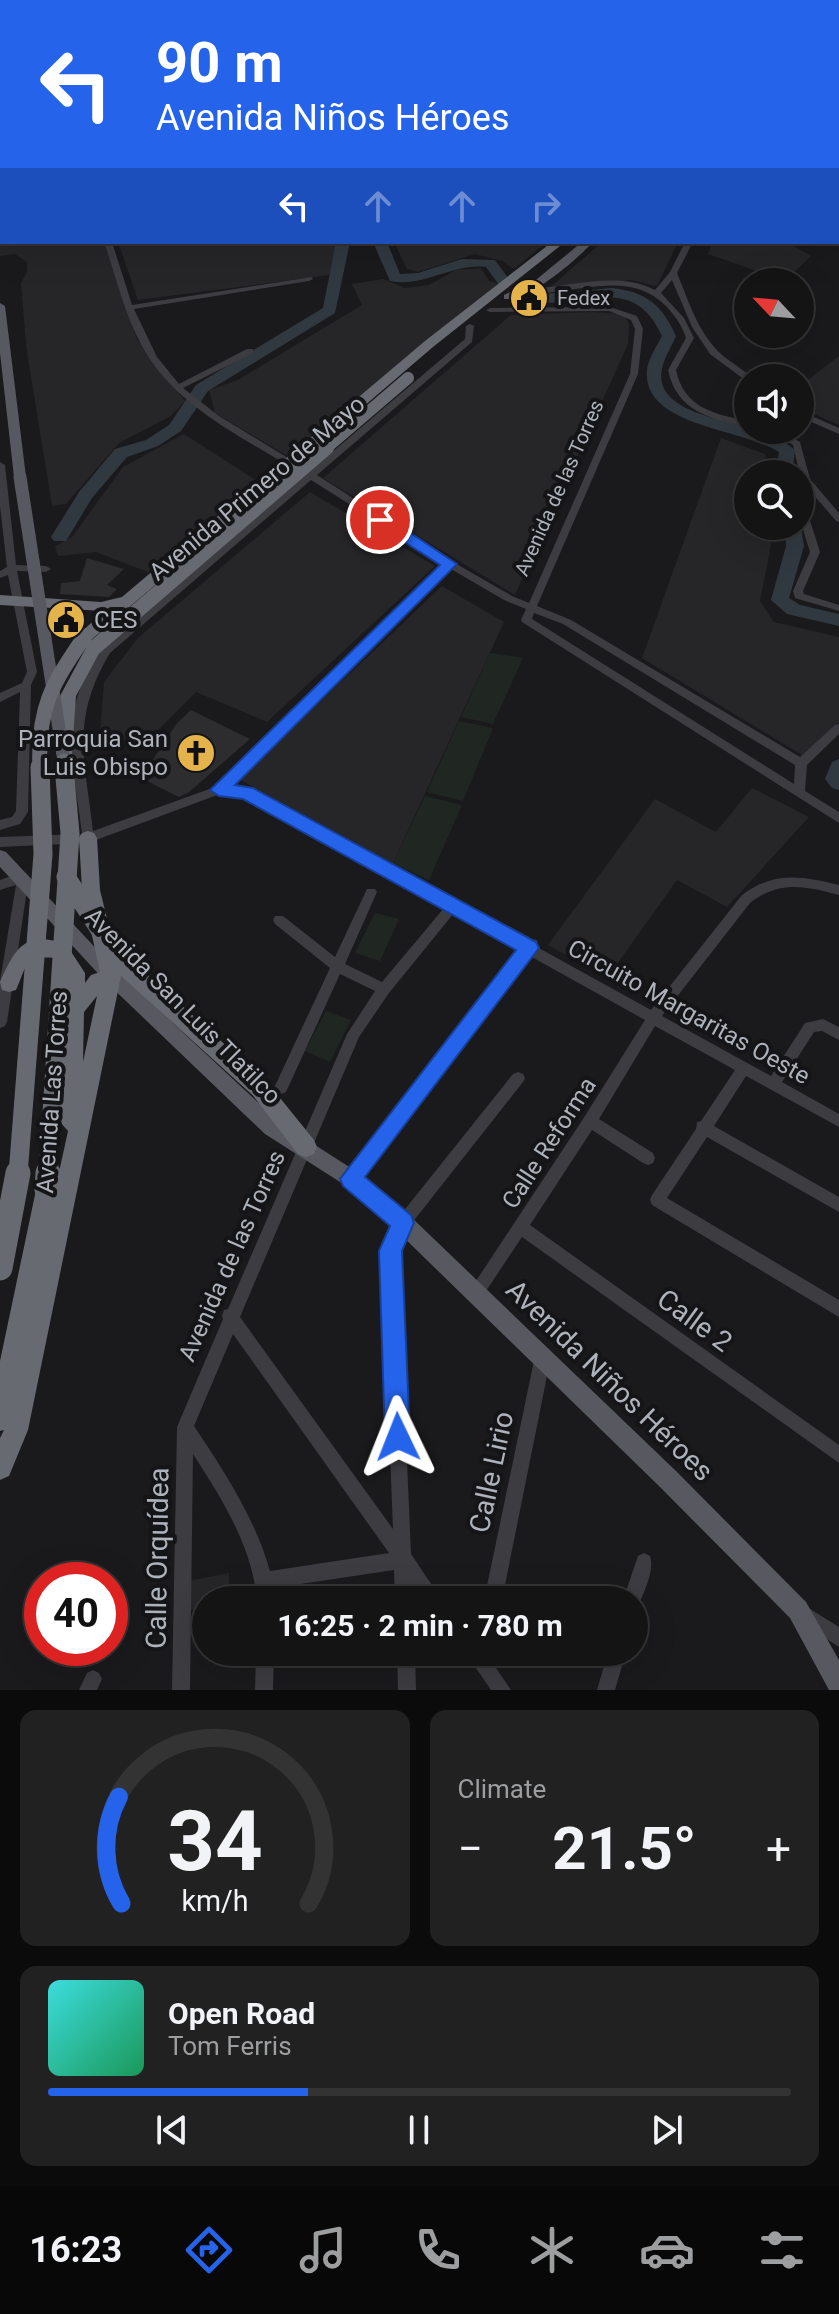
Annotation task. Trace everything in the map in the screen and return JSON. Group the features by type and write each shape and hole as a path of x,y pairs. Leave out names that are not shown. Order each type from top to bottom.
{"highway":[{"name":"Avenida Primero de Mayo","path":"85,636 429,344 556,244"},
{"name":"Avenida Primero de Mayo","path":"64,761 68,696 80,668 94,648 454,339 527,286 574,244"},
{"path":"0,600 102,607 125,599"},
{"name":"Avenida Las Torres","path":"0,1268 16,1192 28,1064 43,854 39,753 42,717 52,684 85,636"},
{"name":"Avenida Las Torres","path":"0,1419 47,1190 70,833 64,761"},
{"path":"0,1467 16,1430 111,976 91,890 88,838"},
{"path":"66,877 122,964 271,1089 306,1147"},
{"path":"9,984 22,955 32,948 59,950 75,973 69,1176"},
{"path":"76,1007 98,981 111,976"}],"main road":[{"name":"Avenida Primero de Mayo","path":"527,286 585,244"},
{"path":"0,306 4,375 64,761"},
{"path":"4,375 20,388"},
{"name":"Avenida San Luis Tlatilco","path":"0,856 23,877 111,976 272,1128 306,1147"},
{"name":"Avenida Niños Héroes","path":"306,1147 351,1179 403,1223 477,1292 798,1610 839,1684"}],"street":[{"path":"73,0 95,0"},
{"path":"109,244 152,357 194,400 290,463"},
{"path":"657,293 673,273 688,244"},
{"path":"673,273 697,331 718,355"},
{"path":"132,307 309,279"},
{"path":"527,286 636,284 657,293 675,311 690,338 734,367"},
{"name":"Avenida de las Torres","path":"490,310 624,312 634,318 639,329 634,374 526,620 701,732"},
{"name":"Avenida Primero de Mayo","path":"88,838 76,721 81,696 92,670 127,630 469,340 470,326"},
{"path":"690,338 672,370 681,393 708,415 734,421"},
{"path":"179,387 250,351"},
{"path":"0,389 4,375"},
{"path":"814,420 839,431"},
{"path":"0,465 12,568 32,672 26,685 22,812 16,821 0,825"},
{"path":"310,475 450,564 530,607 567,622 801,763"},
{"path":"814,495 839,519"},
{"path":"232,511 256,521"},
{"path":"811,540 815,552 798,591 799,596 839,608"},
{"path":"0,842 88,838 219,790 450,564"},
{"path":"0,575 12,568 46,569"},
{"path":"0,698 26,685"},
{"path":"720,715 701,732 839,818"},
{"path":"799,793 801,763 839,728"},
{"name":"Circuito Margaritas Oeste","path":"219,790 247,792 531,945 839,1121"},
{"path":"0,885 23,877 9,984 0,1022"},
{"name":"Calle Reforma","path":"477,1292 590,1121 654,1016 746,899 762,885 784,882 839,890"},
{"path":"271,1089 371,892"},
{"name":"Avenida de las Torres","path":"185,1427 230,1316 354,1034 384,989 454,905"},
{"path":"279,920 335,965 384,989"},
{"path":"351,1179 531,945"},
{"path":"773,1084 810,1027 823,1025 839,1034"},
{"path":"744,1068 702,1127 657,1200 839,1309"},
{"path":"404,1586 390,1251 403,1223 518,1078"},
{"path":"590,1121 648,1158"},
{"path":"702,1127 839,1205"},
{"name":"Calle 2","path":"520,1227 839,1455"},
{"path":"230,1316 422,1586"},
{"name":"Calle Lirio","path":"496,1586 543,1356"},
{"path":"185,1427 219,1477 266,1586"},
{"name":"Calle Orquídea","path":"181,1690 185,1427"},
{"path":"266,1580 403,1560"},
{"path":"636,1586 644,1562"},
{"path":"798,1610 839,1638"},
{"path":"264,1690 265,1666"},
{"path":"406,1666 407,1690"},
{"path":"486,1666 502,1690"},
{"path":"606,1690 613,1666"}],"shaded area":[{"path":"0,244 105,244 137,339 185,401 171,416 119,443 66,504 52,506 26,345 21,283 27,272 27,262 15,254 0,256"},
{"path":"119,244 338,244 330,275 138,300"},
{"path":"395,244 545,244 514,269 502,261 475,254 418,272 407,269"},
{"path":"600,244 677,244 657,286 630,280 546,291"},
{"path":"712,244 790,244 811,256 798,268 748,268 708,254"},
{"path":"481,268 489,281 499,284 289,457 215,413 209,390 238,380 362,305 352,284 383,279 405,288 429,285 456,270"},
{"path":"623,314 629,324 628,344 515,595 323,478 511,315"},
{"path":"839,356 839,425 814,414 814,375"},
{"path":"184,434 257,481 148,572 96,552 58,556 55,546 72,537 123,467"},
{"path":"721,438 765,454 766,460 734,460 734,540 770,540 760,601 774,622 839,637 839,723 802,755 642,658"},
{"path":"310,492 435,566 267,722 196,692 140,748 100,732 104,682 138,638"},
{"path":"442,586 504,622 393,863 239,779"},
{"path":"490,653 523,658 493,724 461,717"},
{"path":"459,721 493,728 463,801 427,792"},
{"path":"752,788 809,817 727,907 677,880 607,978 548,945 655,799 716,832"},
{"path":"425,796 462,805 429,880 393,863"},
{"path":"375,913 399,919 380,961 355,953"},
{"path":"326,1011 351,1020 330,1062 305,1051"},
{"path":"229,1573 229,1586 192,1586 192,1609 187,1610 189,1581"}],"building":[{"path":"87,558 124,569 107,585 117,589 109,597 60,594 61,583 80,581"},
{"name":"Parroquia San Luis Obispo","path":"191,710 250,739 188,793 179,797 141,778 177,723"}],"waterway":[{"path":"60,537 85,496 121,453 152,443 175,428 202,388 330,310 343,244"},
{"path":"381,244 395,278 420,277 451,266 475,262 490,263 504,282"},
{"path":"531,299 612,293 630,295 646,302 659,315 669,336 654,367 656,390 670,405 692,416 770,439 787,450 786,460"},
{"path":"796,540 782,581 780,600 794,610 839,620"},
{"path":"839,767 836,779 839,782"}],"place":[{"name":"Fedex","path":"529,298"},
{"name":"CES","path":"66,620"},
{"name":"Parroquia San Luis Obispo","path":"196,753"}],"route":[{"path":"380,520 450,564 219,790 247,792 529,948 351,1179 403,1223 390,1251 398,1437"}]}
